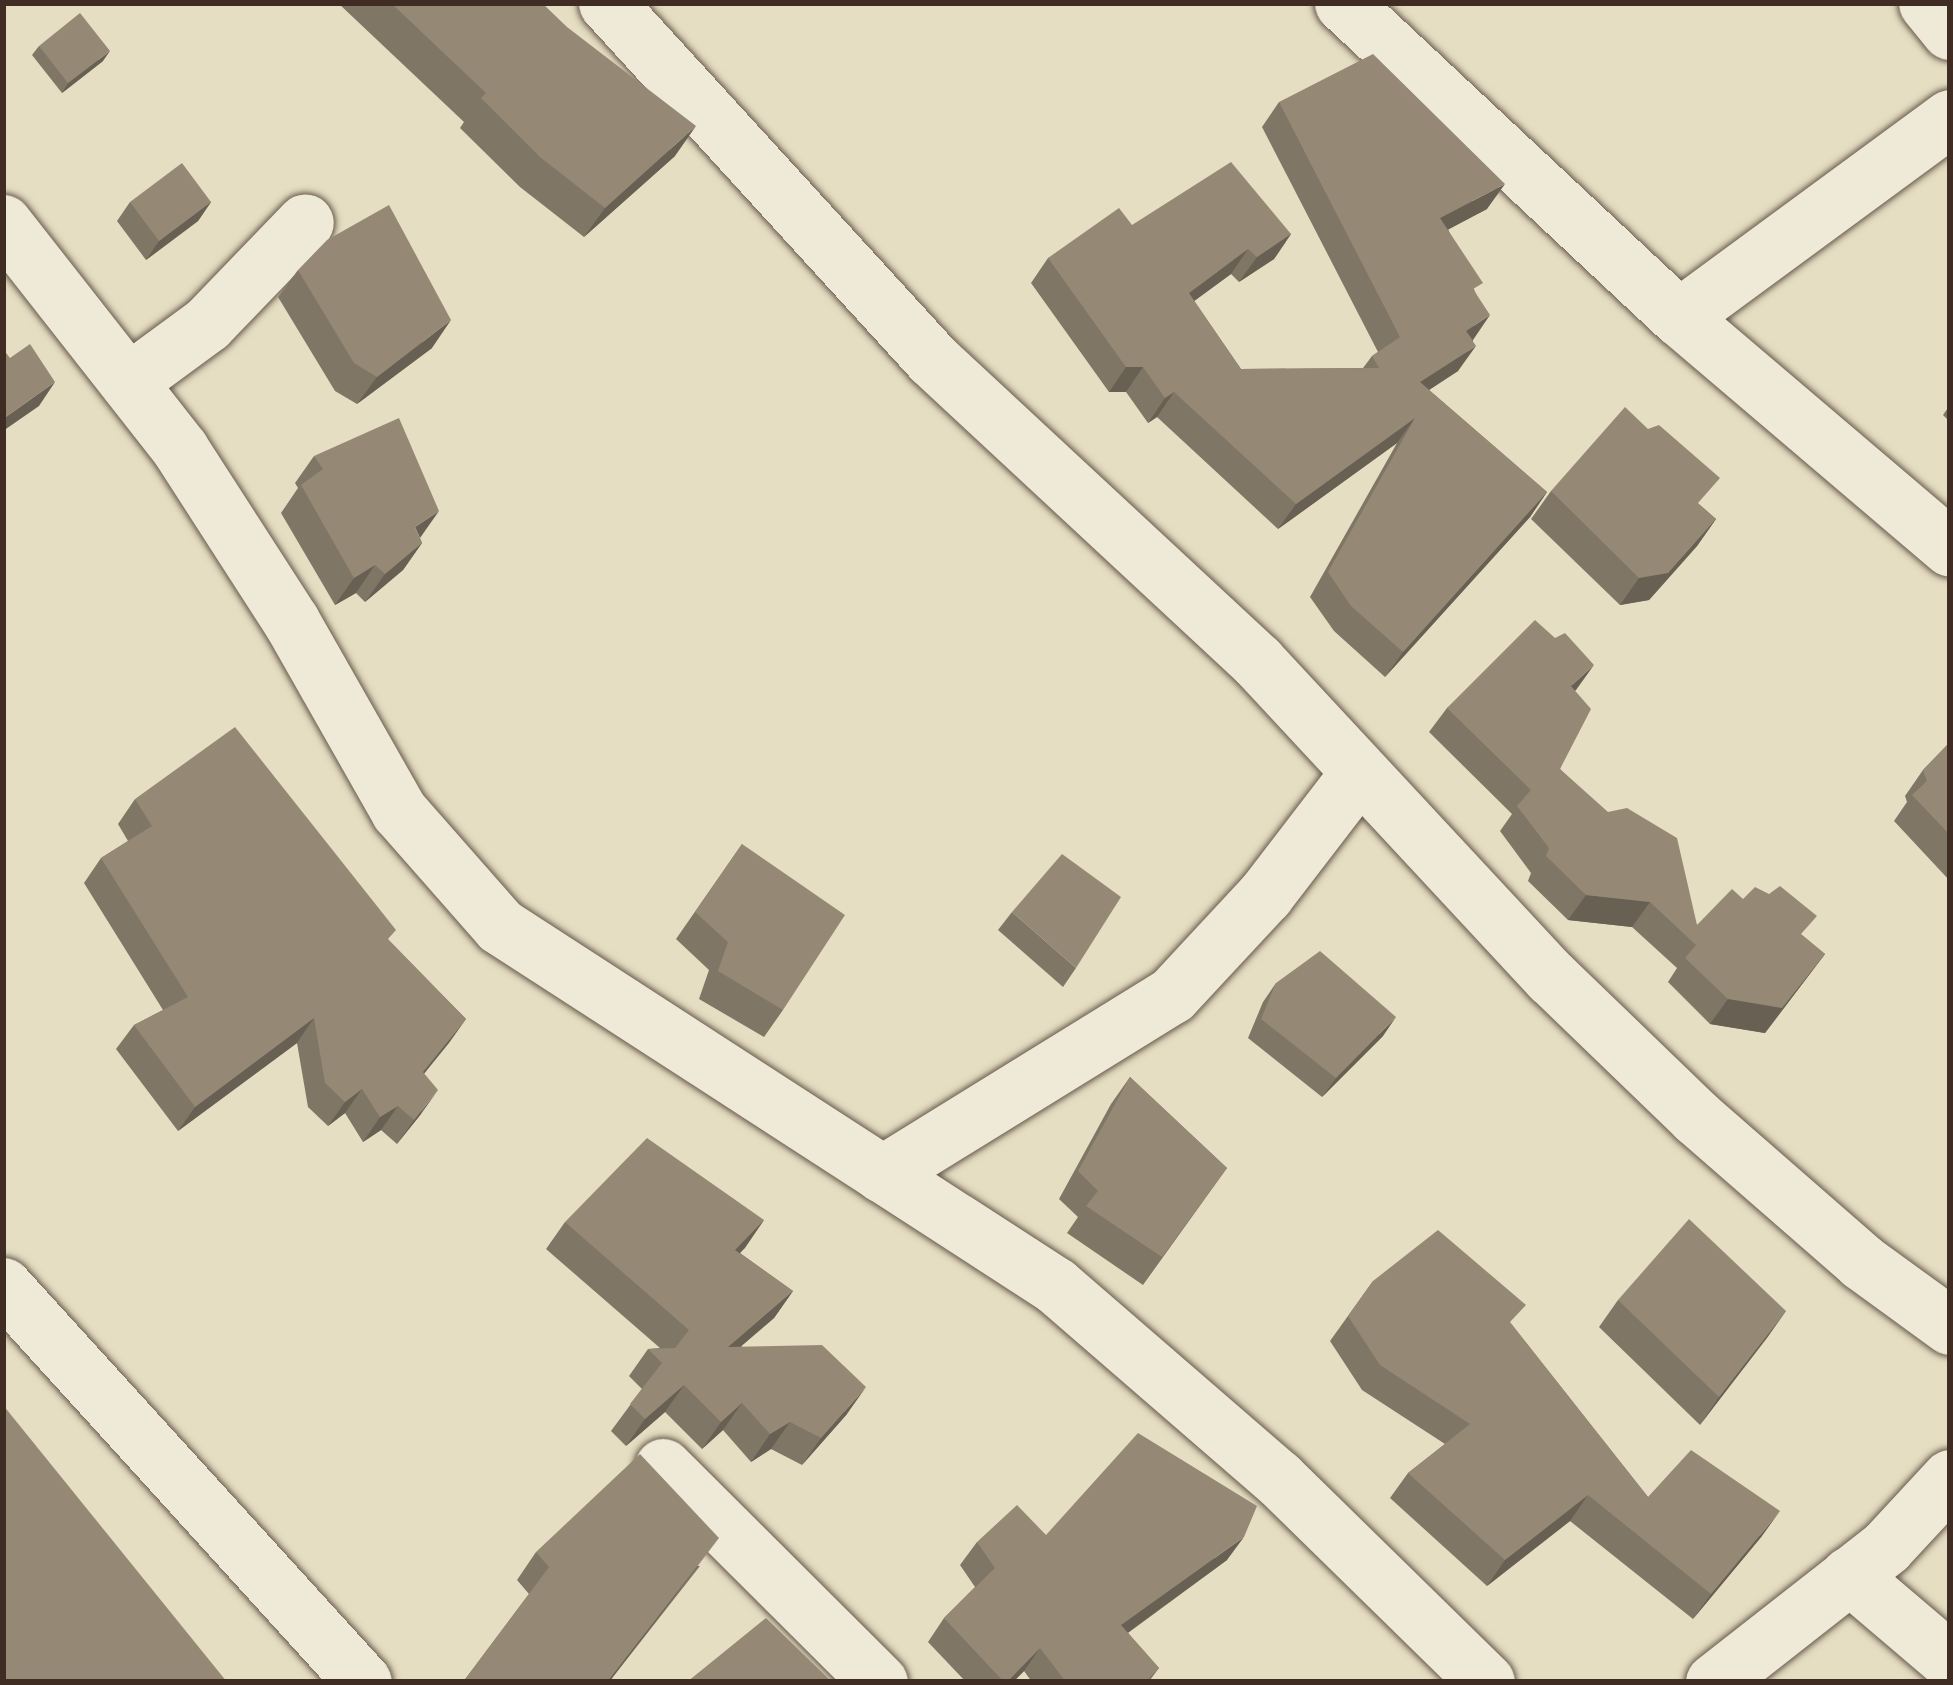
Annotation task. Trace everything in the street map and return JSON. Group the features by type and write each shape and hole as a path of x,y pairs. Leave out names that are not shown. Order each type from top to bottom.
{"street":[{"path":"607,3 932,359 1257,661 1357,775 1696,1118 1862,1262 1950,1326"},
{"path":"1343,3 1679,317 1950,548"},
{"path":"1927,3 1950,31"},
{"path":"1679,317 1950,118"},
{"path":"128,382 207,325 304,222"},
{"path":"3,223 128,382 291,621 399,811 500,926 1056,1286 1278,1478 1486,1682"},
{"path":"882,1174 1172,995 1265,895 1357,775"},
{"path":"3,1286 363,1682"},
{"path":"663,1467 879,1682"},
{"path":"1714,1682 1849,1575 1950,1478"},
{"path":"1849,1575 1950,1661"}],"building":[{"path":"391,3 542,3 696,126 605,208 540,157 481,98 486,93"},
{"path":"80,13 110,51 68,83 39,46"},
{"path":"1373,54 1505,184 1440,218 1483,283 1473,289 1490,315 1466,331 1476,346 1420,382 1547,492 1403,652 1351,606 1328,572 1415,418 1296,504 1174,392 1165,398 1143,367 1126,367 1048,258 1119,208 1132,225 1231,162 1291,234 1257,257 1248,249 1189,293 1241,369 1379,368 1372,356 1400,337 1279,102"},
{"path":"182,163 211,202 159,241 130,202"},
{"path":"389,205 451,320 377,377 354,363 298,270 327,240"},
{"path":"30,344 55,382 3,419 3,349 10,358"},
{"path":"1625,407 1648,429 1659,425 1720,478 1698,503 1716,519 1668,573 1639,578 1551,491"},
{"path":"399,418 439,511 415,527 422,543 385,574 375,565 354,578 301,485 323,469 314,456"},
{"path":"1535,620 1555,638 1565,633 1594,665 1571,686 1591,709 1560,769 1608,812 1627,808 1677,838 1697,925 1732,889 1743,899 1755,887 1769,894 1780,886 1817,916 1801,934 1825,954 1782,1008 1728,999 1685,958 1696,945 1650,902 1586,895 1546,856 1549,848 1517,806 1531,790 1447,708"},
{"path":"235,727 396,930 388,939 466,1019 423,1072 438,1090 414,1120 398,1106 380,1117 362,1089 345,1102 325,1083 314,1018 195,1107 134,1025 188,997 101,858 152,826 135,799"},
{"path":"1950,742 1950,835 1912,795 1927,781 1923,770"},
{"path":"742,844 845,915 783,1010 718,971 728,942 695,912"},
{"path":"1062,854 1121,897 1076,968 1012,912"},
{"path":"1320,951 1396,1017 1336,1078 1261,1019 1276,983"},
{"path":"1130,1077 1227,1168 1162,1257 1086,1206 1098,1191 1078,1171"},
{"path":"647,1138 764,1220 735,1250 793,1291 728,1347 822,1345 866,1387 821,1438 790,1422 770,1434 742,1403 721,1422 684,1385 645,1419 630,1404 662,1363 648,1349 675,1348 689,1330 565,1222"},
{"path":"1689,1219 1786,1311 1719,1397 1618,1300"},
{"path":"1438,1230 1526,1305 1510,1322 1648,1497 1691,1450 1780,1511 1711,1594 1588,1495 1505,1560 1408,1473 1470,1424 1380,1365 1348,1316 1373,1281"},
{"path":"3,1405 227,1682 3,1682"},
{"path":"1138,1433 1257,1506 1244,1537 1121,1625 1159,1668 1149,1678 1153,1682 1066,1682 1040,1648 1004,1682 944,1618 995,1568 977,1542 1017,1505 1046,1535"},
{"path":"640,1454 719,1538 607,1682 463,1682 549,1567 536,1552"},
{"path":"766,1618 832,1682 687,1682"}]}
